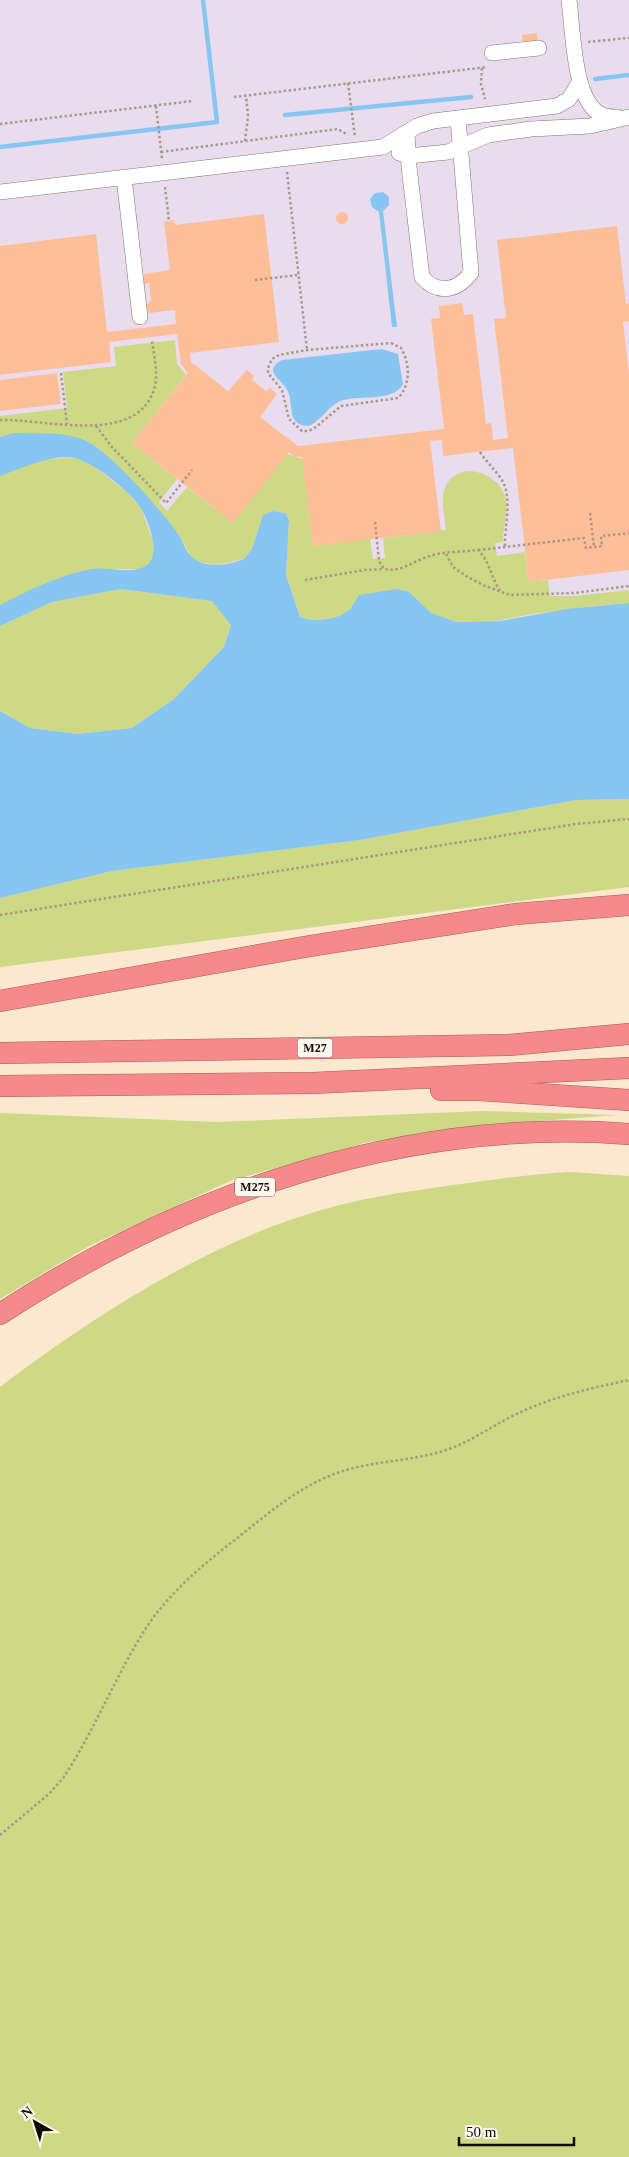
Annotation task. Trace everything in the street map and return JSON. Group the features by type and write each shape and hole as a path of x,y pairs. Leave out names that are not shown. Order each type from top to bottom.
{"highway":[{"path":"0,1001 310,946 516,914 629,905"},
{"path":"0,986 116,972 156,974"},
{"name":"M27","path":"0,1053 509,1045 629,1034"},
{"path":"0,1086 313,1083 629,1068"},
{"path":"313,1083 401,1090 478,1090 629,1100"},
{"name":"M275","path":"0,1314 54,1278 117,1244 207,1204 287,1176 358,1156 424,1142 506,1134 593,1131 629,1134"}],"lane":[{"path":"570,0 580,82 584,97 602,115 626,118"},
{"path":"492,60 539,48"},
{"path":"0,192 383,147 417,126 433,121 557,106 569,99 580,82"},
{"path":"383,147 408,156 448,152 488,135 531,129 590,126 626,118"},
{"path":"407,133 422,276 429,284 440,290 464,282 471,273 458,119"},
{"path":"124,177 140,317"}],"path":[{"path":"575,44 629,38"},
{"path":"234,96 482,68 492,60"},
{"path":"482,68 481,84 491,115"},
{"path":"348,83 352,118"},
{"path":"245,141 248,116 246,95"},
{"path":"0,124 193,101"},
{"path":"156,106 160,140"},
{"path":"161,152 338,129 355,140"},
{"path":"285,158 307,350"},
{"path":"165,193 169,221"},
{"path":"255,280 298,275"},
{"path":"0,420 96,426 116,424 128,418 151,397 156,374 152,341"},
{"path":"396,344 401,348 406,359 407,385 398,398 341,406 316,427 309,431 302,431 288,419 282,390 268,373 268,368 272,359 279,355 307,350 396,344"},
{"path":"62,373 67,424"},
{"path":"96,426 112,447 166,503 192,470"},
{"path":"480,452 500,477 506,491 508,504 505,548"},
{"path":"590,513 594,547"},
{"path":"375,522 379,561 384,569"},
{"path":"305,580 365,570 390,570 407,567 430,556 478,550 584,538 586,548 602,546 600,536 629,533"},
{"path":"478,550 490,566 494,582 501,592"},
{"path":"446,554 453,567 466,576 510,595 574,593 629,586"},
{"path":"0,915 576,824 629,819"},
{"path":"0,1834 49,1794 63,1778 141,1635 164,1602 197,1570 276,1507 305,1488 333,1474 361,1466 431,1454 455,1447 520,1412 556,1397 629,1380"}],"shaded area":[{"path":"0,0 629,0 629,835 0,935"}],"green space":[{"path":"175,340 177,364 186,375 132,443 177,479 159,502 167,511 187,487 233,523 287,454 303,459 313,546 370,539 373,559 385,558 383,538 446,530 443,503 445,488 451,479 458,474 467,471 477,472 486,475 494,481 501,488 505,496 506,513 503,542 495,543 497,556 525,552 529,582 548,580 550,596 574,596 629,590 629,603 469,623 443,618 431,613 409,592 359,595 350,609 339,616 319,620 305,619 300,617 286,575 289,520 285,513 272,511 263,515 252,549 244,559 217,565 199,562 191,557 178,533 95,446 46,460 70,457 87,461 126,491 141,508 153,541 154,554 150,563 140,569 93,569 0,605 0,416 67,408 63,372 116,366 114,347"},
{"path":"121,589 212,601 231,624 224,647 174,699 132,728 78,734 30,728 0,711 0,626 52,602"},
{"path":"629,799 629,887 0,967 0,898 112,871 360,840 576,800"},
{"path":"482,1111 617,1115 497,1124 368,1142 230,1181 89,1246 0,1299 0,1113 217,1122"},
{"path":"570,1172 629,1176 629,2157 0,2157 0,1387 70,1336 146,1288 185,1266 265,1229 323,1209 378,1197 497,1179"}],"water":[{"path":"383,192 389,197 389,205 383,211 397,327 392,327 379,212 372,207 370,199 375,193"},
{"path":"382,349 398,354 403,384 399,390 385,396 344,400 334,404 309,426 302,425 294,420 287,389 273,372 276,364 282,360"},
{"path":"14,433 67,435 96,447 128,475 149,499 177,532 190,555 205,564 218,565 244,559 252,549 263,515 272,511 285,513 289,520 286,575 300,617 305,619 333,618 350,609 359,595 397,589 409,592 431,613 456,622 500,621 567,609 629,603 629,799 576,800 360,840 112,871 0,898 0,711 30,728 78,734 132,728 174,699 224,647 231,625 212,601 121,589 52,602 0,626 0,605 22,594 81,571 99,568 129,570 142,568 152,559 153,552 152,536 149,527 135,500 108,476 88,463 70,457 52,458 0,476 0,437"}],"building":[{"path":"537,33 538,42 523,44 522,35"},
{"path":"344,212 347,213 347,223 340,224 337,223 336,216 337,213"},
{"path":"264,214 279,342 190,353 191,362 228,391 247,370 254,376 252,380 266,391 270,388 277,394 260,417 298,446 444,429 431,319 440,318 439,306 462,303 464,315 473,314 486,424 491,423 493,440 508,438 494,319 506,318 497,240 617,226 626,304 629,303 629,321 623,322 629,374 629,570 529,582 513,448 443,456 442,440 430,441 441,531 313,546 302,457 293,456 289,452 233,523 132,443 188,373 181,364 177,334 109,342 111,362 0,375 0,246 96,234 107,332 176,324 175,310 149,313 146,305 151,301 149,283 144,284 144,274 170,270 164,222 174,220 175,225"},
{"path":"57,373 61,404 0,411 0,380"}],"waterway":[{"path":"0,147 217,122 203,0"},
{"path":"595,79 629,75"},
{"path":"285,115 471,97"}]}
